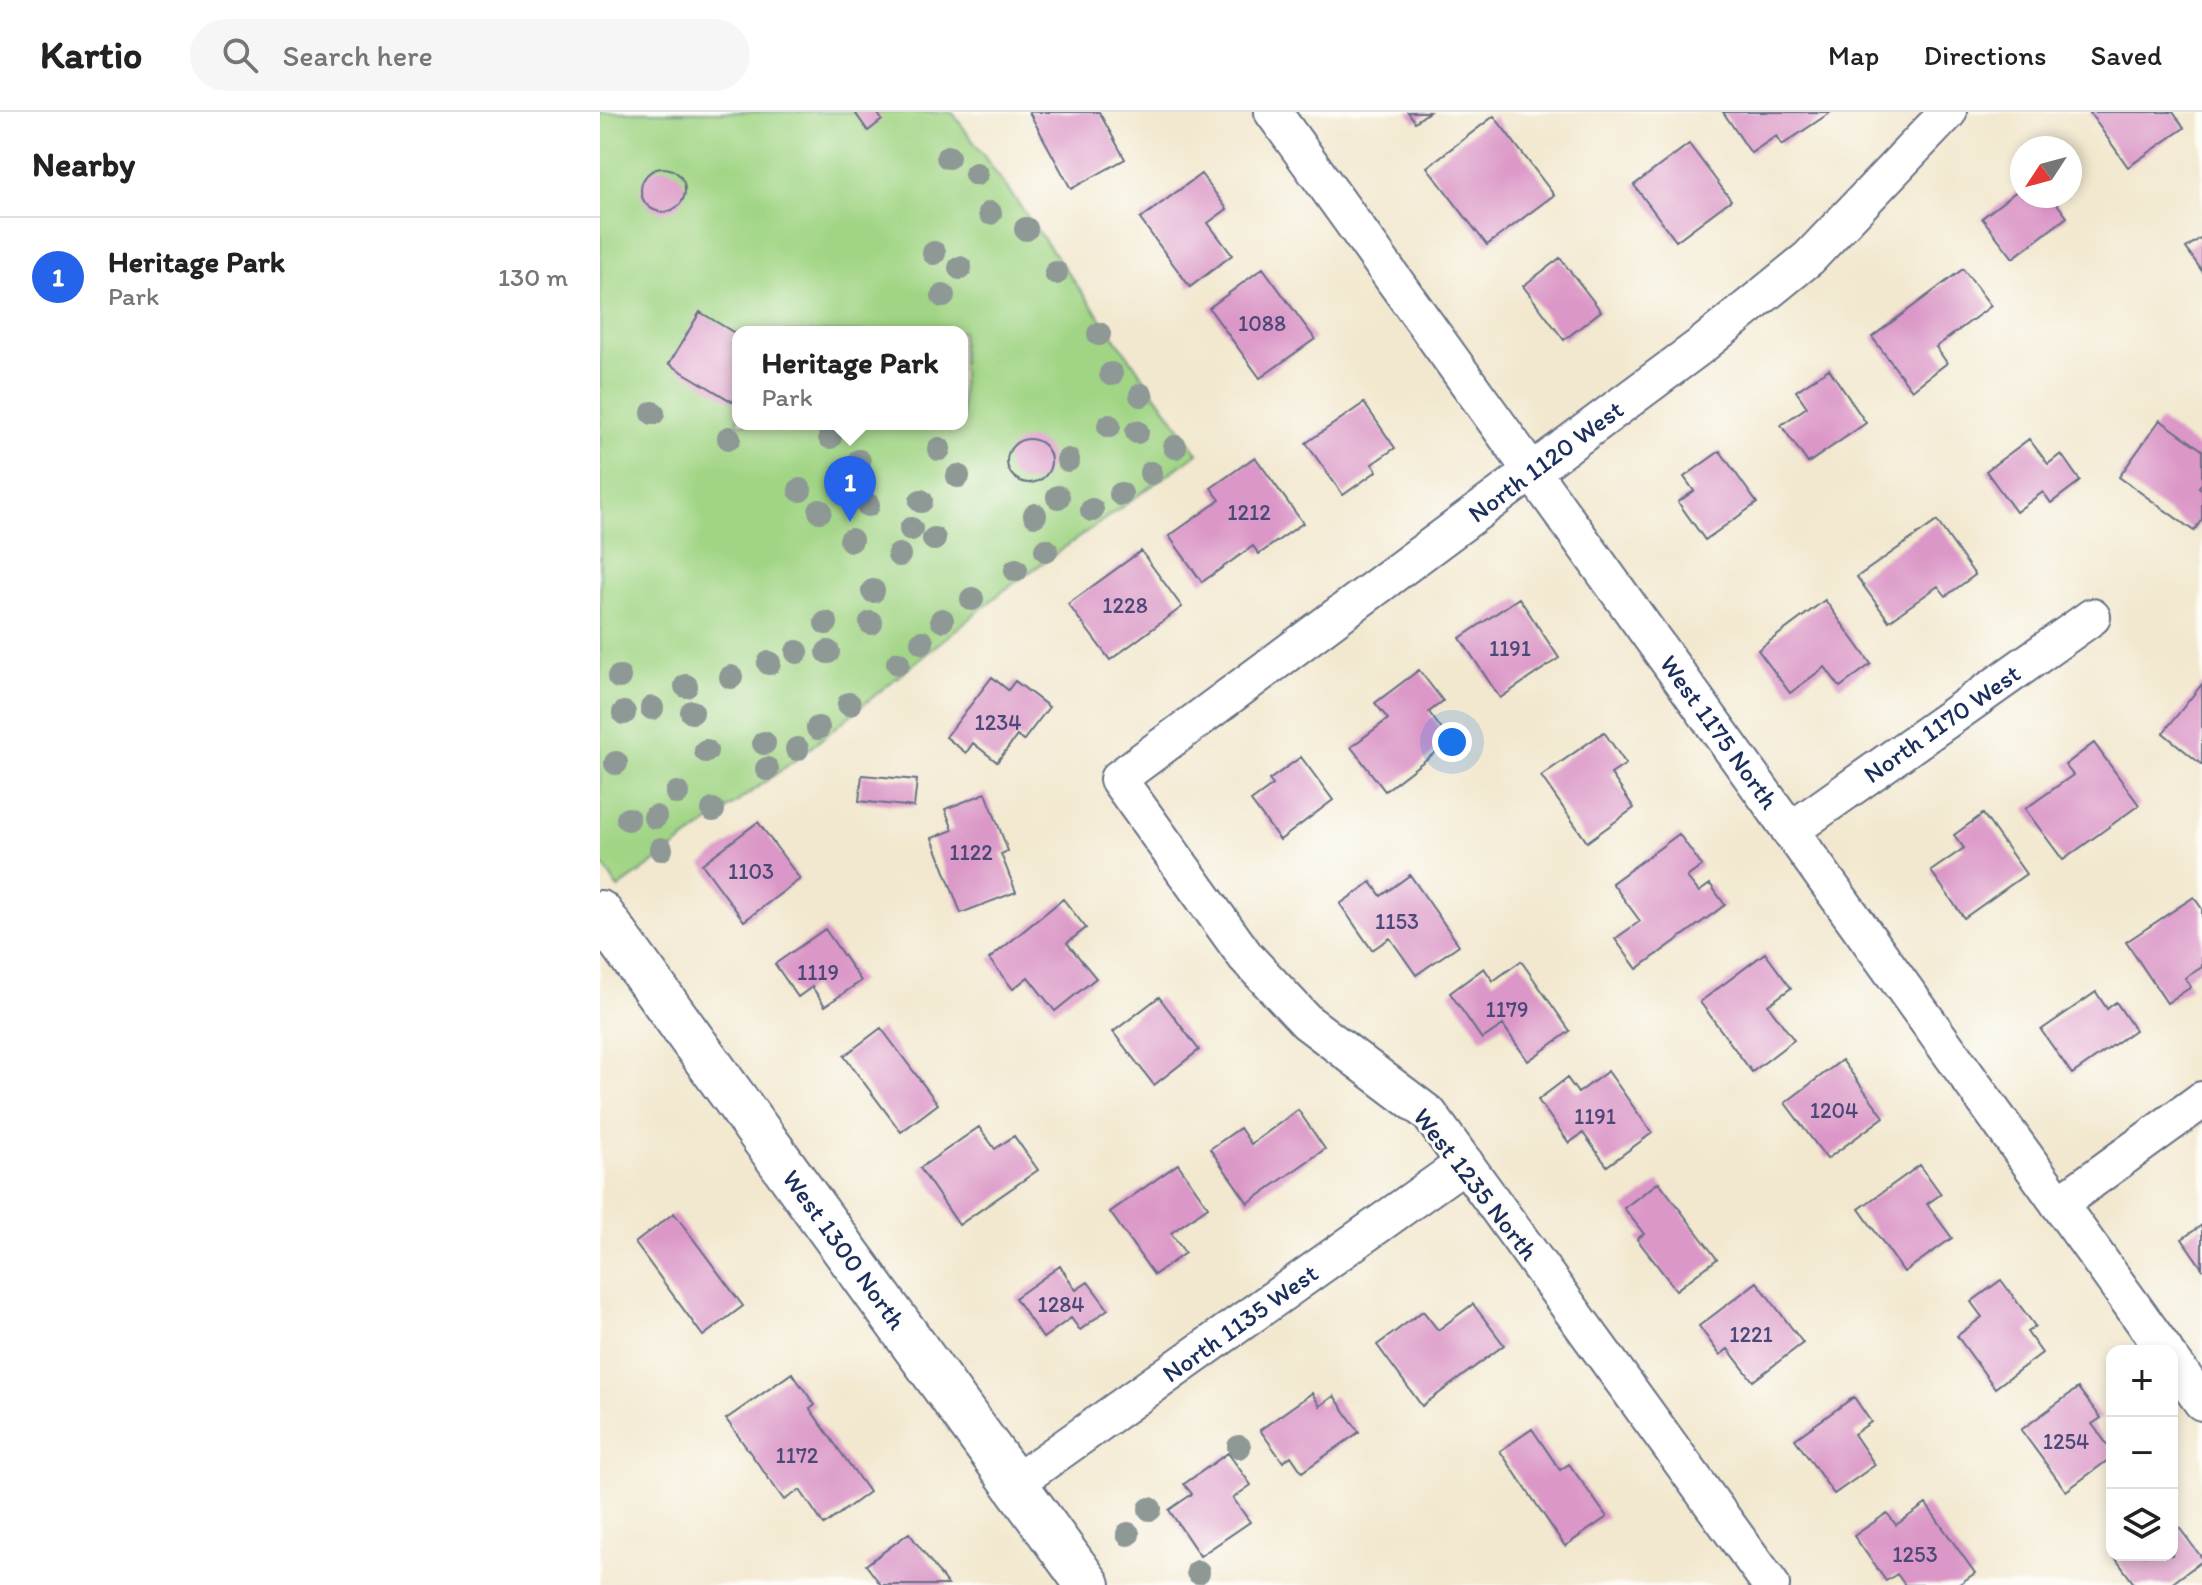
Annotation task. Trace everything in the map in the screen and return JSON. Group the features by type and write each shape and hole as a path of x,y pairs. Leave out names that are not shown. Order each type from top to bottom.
{"street":[{"name":"West 1175 North","path":"1273,112 2161,1345"},
{"name":"North 1120 West","path":"1118,779 1702,345 1809,258 1948,112"},
{"name":"North 1170 West","path":"1790,831 2092,617"},
{"name":"West 1235 North","path":"1118,779 1246,957 1307,1022 1429,1114 1771,1585"},
{"name":"West 1300 North","path":"600,913 1088,1585"},
{"path":"2059,1204 2202,1100"},
{"name":"North 1135 West","path":"1015,1483 1465,1163"},
{"path":"2178,1369 2202,1402"}],"green space":[{"path":"600,112 952,112 1198,453 1003,591 798,758 618,888 600,860"}],"building":[{"path":"877,112 882,120 868,131 856,114"},
{"path":"1029,112 1099,112 1125,159 1071,189"},
{"path":"1408,112 1429,112 1415,122"},
{"path":"1723,112 1831,112 1782,145 1776,136 1751,153"},
{"path":"2092,112 2173,112 2184,128 2128,167"},
{"path":"1494,116 1554,195 1487,245 1427,167"},
{"path":"1689,144 1731,200 1676,241 1634,185"},
{"path":"663,168 679,174 685,190 679,206 663,212 647,206 641,190 647,174"},
{"path":"1201,174 1227,209 1208,223 1232,255 1190,287 1140,219"},
{"path":"2010,196 2010,208 2060,208 2067,217 2013,258 1982,218"},
{"path":"2202,237 2202,271 2186,248"},
{"path":"1560,258 1601,311 1564,340 1523,286"},
{"path":"1263,268 1315,339 1260,378 1209,308"},
{"path":"1963,269 1991,306 1936,347 1947,363 1912,390 1872,337"},
{"path":"700,312 732,331 732,401 669,364"},
{"path":"1829,369 1866,423 1808,463 1781,425 1807,407 1796,391"},
{"path":"1364,403 1395,448 1372,464 1377,471 1343,495 1306,443"},
{"path":"2160,420 2202,450 2202,483 2199,487 2202,490 2202,519 2194,531 2119,477"},
{"path":"1029,439 1045,445 1051,461 1045,477 1029,483 1013,477 1007,461 1013,445"},
{"path":"2029,439 2048,464 2061,454 2080,481 2051,503 2043,492 2016,512 1986,471"},
{"path":"1720,451 1757,503 1705,540 1678,502 1694,491 1684,477"},
{"path":"1255,457 1303,523 1259,554 1253,546 1202,582 1169,536 1220,500 1211,488"},
{"path":"1937,521 1975,575 1946,596 1938,586 1889,621 1857,577"},
{"path":"1141,551 1182,607 1110,660 1068,604"},
{"path":"1519,598 1559,658 1500,698 1460,638"},
{"path":"1825,600 1871,664 1840,687 1825,667 1790,693 1758,650"},
{"path":"1419,670 1443,701 1429,712 1450,741 1385,791 1351,747 1388,719 1375,703"},
{"path":"992,677 1008,690 1015,681 1049,707 1023,741 1017,736 997,762 973,743 966,753 946,737"},
{"path":"2202,684 2202,765 2163,733"},
{"path":"1604,732 1626,764 1611,774 1634,808 1587,842 1541,776"},
{"path":"2094,743 2139,805 2063,860 2025,809 2073,775 2065,765"},
{"path":"1301,757 1333,800 1280,840 1251,801 1273,785 1269,780"},
{"path":"862,775 917,780 914,807 859,801"},
{"path":"986,793 1008,851 1001,854 1016,892 961,913 932,838 953,830 945,809"},
{"path":"1983,814 2026,874 1964,918 1931,871 1964,848 1954,835"},
{"path":"758,822 800,879 744,921 702,864"},
{"path":"1679,834 1702,866 1687,877 1699,892 1710,884 1725,905 1637,969 1615,939 1640,921 1612,883"},
{"path":"1410,875 1459,945 1416,975 1390,938 1372,950 1340,904 1371,882 1381,896"},
{"path":"2194,897 2202,909 2202,967 2185,978 2191,987 2167,1003 2126,942"},
{"path":"1063,899 1086,928 1067,943 1096,978 1055,1011 1028,977 1013,989 989,959"},
{"path":"825,929 861,981 825,1006 812,987 798,997 775,964"},
{"path":"1765,953 1791,988 1768,1005 1794,1040 1752,1072 1700,1002"},
{"path":"1521,961 1570,1031 1528,1061 1503,1025 1482,1039 1450,993 1484,968 1493,981"},
{"path":"2096,992 2107,1009 2116,1002 2135,1030 2072,1074 2041,1030"},
{"path":"1159,997 1199,1050 1154,1085 1113,1032"},
{"path":"881,1028 938,1104 901,1132 844,1056"},
{"path":"1842,1060 1884,1117 1827,1159 1785,1103"},
{"path":"1608,1071 1652,1133 1607,1166 1583,1133 1569,1143 1538,1100 1567,1078 1578,1093"},
{"path":"1298,1110 1325,1149 1248,1203 1210,1149 1240,1128 1251,1144"},
{"path":"979,1127 995,1149 1014,1136 1038,1170 959,1225 920,1168"},
{"path":"1178,1164 1208,1207 1171,1233 1185,1253 1154,1275 1110,1212"},
{"path":"1920,1165 1941,1194 1927,1204 1952,1238 1904,1272 1859,1209"},
{"path":"1659,1182 1717,1259 1676,1290 1637,1239 1644,1234 1624,1208"},
{"path":"674,1213 743,1306 703,1336 635,1243"},
{"path":"2202,1225 2202,1268 2182,1239"},
{"path":"1060,1266 1076,1290 1088,1282 1108,1309 1080,1330 1071,1318 1043,1338 1015,1298"},
{"path":"2001,1280 2035,1326 2027,1332 2042,1353 1995,1388 1957,1336 1982,1317 1971,1302"},
{"path":"1757,1282 1803,1343 1753,1381 1728,1349 1720,1355 1699,1326"},
{"path":"1473,1304 1504,1345 1422,1406 1377,1345 1423,1311 1438,1330"},
{"path":"792,1373 815,1405 810,1409 869,1492 824,1525 800,1490 784,1500 726,1419"},
{"path":"2078,1388 2101,1418 2092,1424 2106,1443 2106,1461 2066,1491 2021,1430"},
{"path":"1312,1393 1320,1406 1334,1396 1359,1432 1302,1472 1291,1456 1283,1462 1260,1430"},
{"path":"1854,1397 1871,1422 1854,1434 1875,1465 1834,1494 1795,1439"},
{"path":"1532,1429 1560,1470 1569,1464 1607,1517 1565,1546 1500,1451"},
{"path":"1228,1453 1251,1485 1233,1498 1250,1522 1200,1556 1169,1510 1192,1494 1184,1484"},
{"path":"1926,1504 1975,1573 1958,1585 1905,1585 1897,1574 1886,1581 1854,1536 1887,1513 1896,1525"},
{"path":"2178,1526 2202,1561 2170,1585 2135,1585 2117,1561 2178,1561"},
{"path":"909,1533 948,1585 881,1585 866,1565"}],"place":[{"name":"Heritage Park","path":"850,522"}]}
